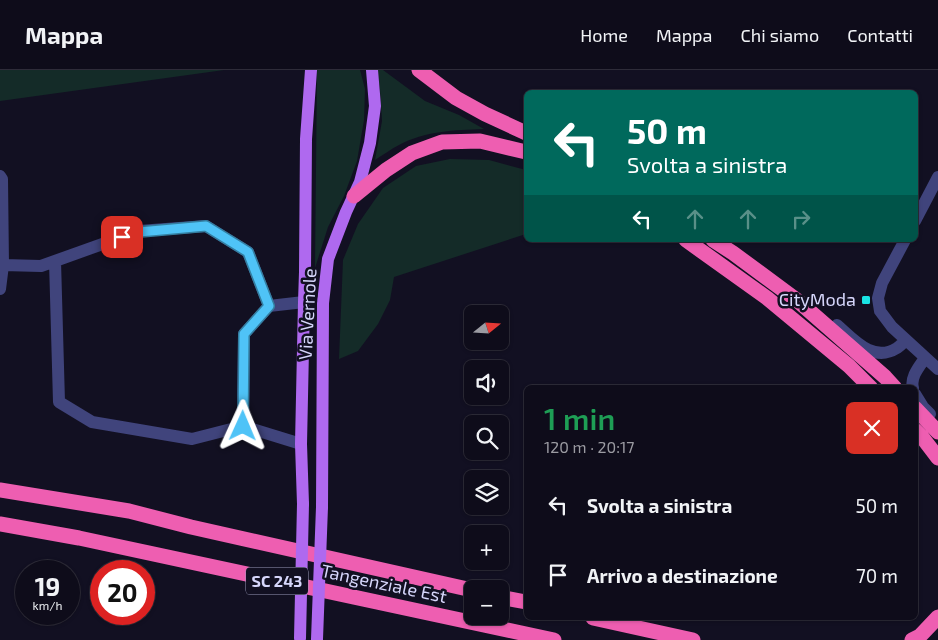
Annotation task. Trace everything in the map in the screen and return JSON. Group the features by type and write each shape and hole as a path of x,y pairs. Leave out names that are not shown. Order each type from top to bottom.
{"highway":[{"path":"419,70 456,98 524,132"},
{"path":"354,196 386,170 412,153 442,142 480,141 524,152"},
{"path":"689,242 767,298 849,366 868,385"},
{"path":"716,242 798,301 892,385"},
{"path":"918,411 938,432"},
{"path":"918,433 938,458"},
{"path":"0,480 108,500 129,511"},
{"name":"Tangenziale Est","path":"0,490 129,511 190,527 464,588"},
{"name":"Tangenziale Est","path":"0,524 79,538 554,640"},
{"path":"248,575 274,587 508,640"},
{"path":"509,599 524,602"},
{"path":"912,640 920,636 938,617"},
{"path":"602,620 693,640"}],"main road":[{"name":"Via Vernole","path":"300,639 306,139 311,70"},
{"name":"Via Vernole","path":"317,640 322,507 323,303 328,259 360,182 370,143 374,106 372,70"}],"lane":[{"path":"0,176 2,179 4,265 0,288"},
{"path":"918,215 938,177"},
{"path":"4,265 41,266 139,232 206,226 248,252 269,306"},
{"path":"904,242 882,283 878,298 880,311 892,327 938,369"},
{"path":"55,261 59,402 92,422 192,439 243,426 301,444"},
{"path":"243,426 244,334 269,306 304,302"},
{"path":"818,319 834,323 864,348 874,353 896,349 906,340"},
{"path":"912,385 915,373 925,358"},
{"path":"918,399 938,423"}],"green space":[{"path":"0,70 224,70 0,101"},
{"path":"317,70 360,70 365,89 364,120 357,161 344,196 328,227 315,268"},
{"path":"377,70 383,70 425,101 459,115 484,129 429,134 409,140 375,160 382,121"},
{"path":"450,159 489,160 524,169 524,235 394,277 390,300 378,324 358,351 339,359 343,260 358,224 383,188 416,166"}],"place":[{"name":"CityModa","path":"866,300"}],"route":[{"path":"122,237 139,232 206,226 248,252 269,306 244,334 243,426"}]}
